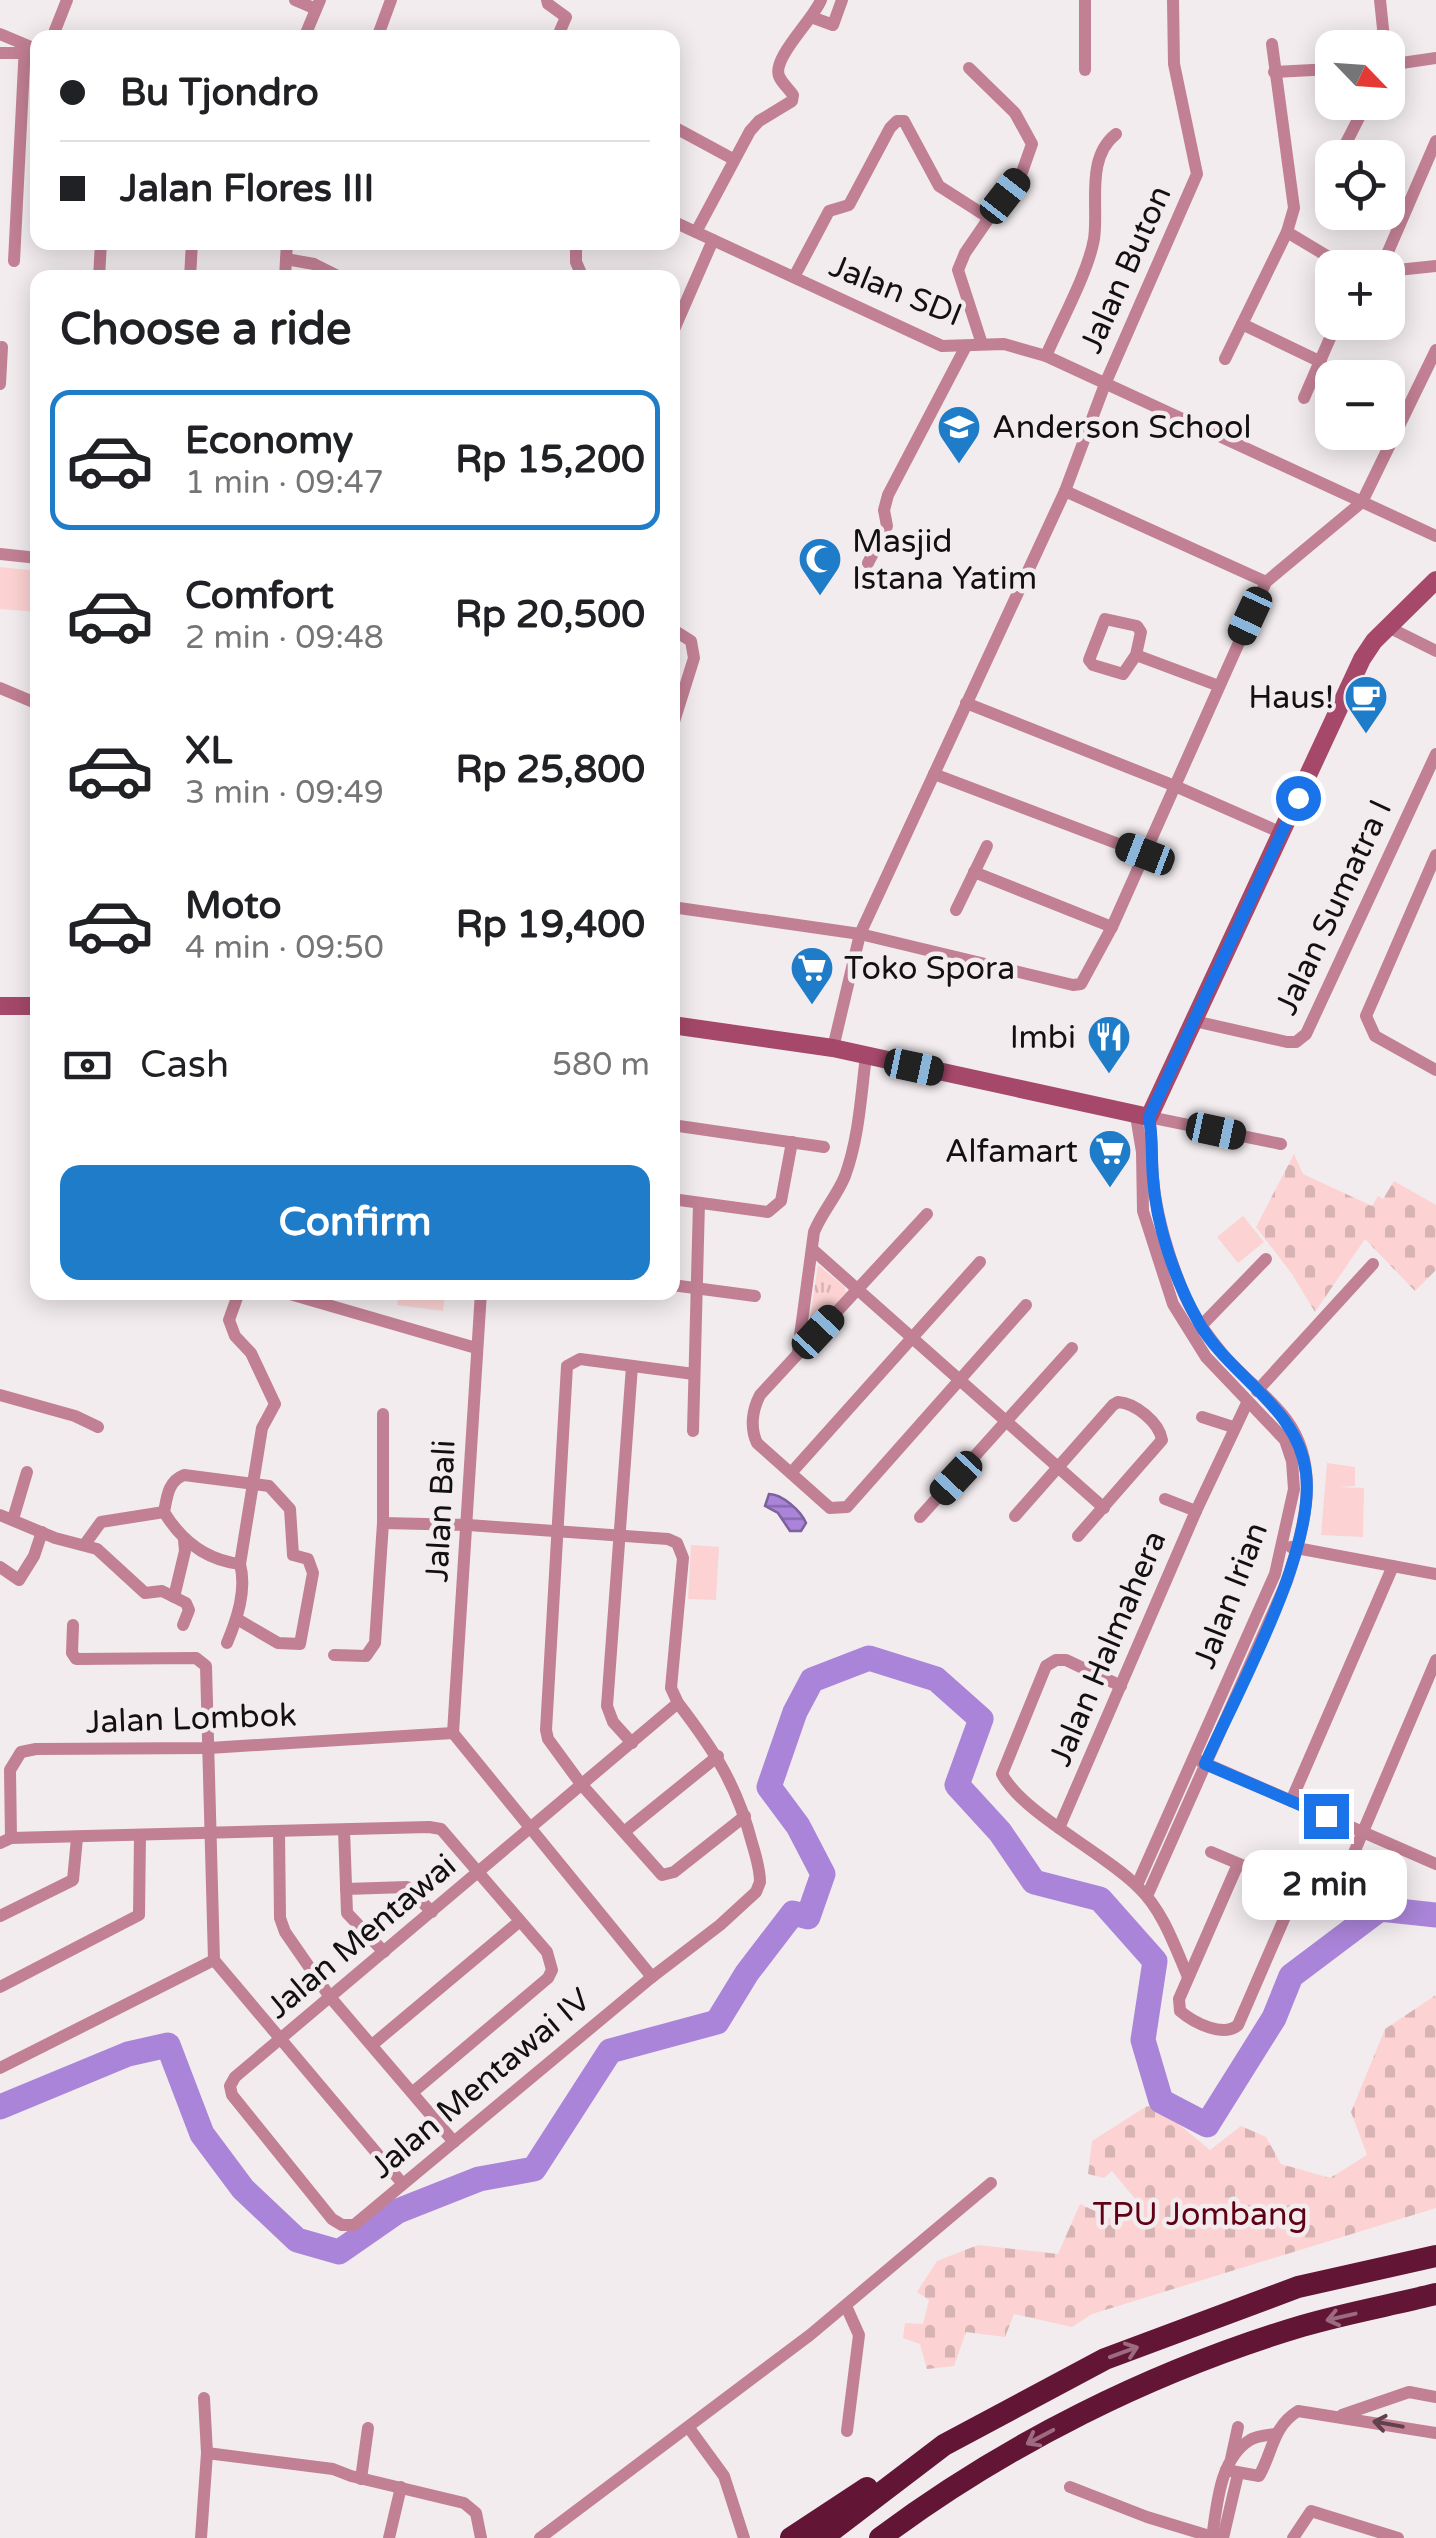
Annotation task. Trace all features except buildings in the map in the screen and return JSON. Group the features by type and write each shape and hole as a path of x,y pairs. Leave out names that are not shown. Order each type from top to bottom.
{"highway":[{"path":"792,2538 854,2495 1106,2359 1298,2287 1436,2256"},
{"path":"883,2536 972,2473 1134,2388 1302,2326 1436,2294"},
{"path":"822,2538 944,2445"}],"street":[{"path":"55,30 68,0"},
{"path":"295,0 318,5 307,30"},
{"path":"380,30 391,0"},
{"path":"547,0 566,17 560,30"},
{"path":"696,232 755,125 792,101 793,95 780,79 778,66 787,48 814,18 821,0"},
{"path":"814,18 833,25 842,0"},
{"path":"1085,70 1085,1 1098,0"},
{"name":"Jalan Buton","path":"833,1048 860,934 1064,491 1105,384 1197,174 1174,64 1172,0"},
{"path":"1380,0 1383,30"},
{"path":"0,34 29,50"},
{"path":"1225,360 1287,232 1294,208 1272,44"},
{"path":"0,53 29,50"},
{"path":"14,261 29,50"},
{"path":"1405,63 1436,58"},
{"path":"970,68 1015,113 1032,144 1021,176 989,218 958,270 982,344"},
{"path":"1274,72 1315,70"},
{"path":"794,278 826,214 852,202 897,121 908,125 939,186 989,218"},
{"path":"680,130 733,159"},
{"path":"1046,356 1090,252 1094,234 1093,189 1108,140 1116,134"},
{"path":"1392,250 1436,141"},
{"name":"Jalan SDI","path":"680,225 942,346 1012,345 1046,356 1436,536"},
{"path":"1287,232 1317,250"},
{"path":"680,316 713,240"},
{"path":"285,270 287,250"},
{"path":"286,259 326,270"},
{"path":"1405,268 1436,266"},
{"path":"1242,324 1318,360"},
{"path":"0,384 2,347"},
{"path":"868,563 886,526 884,510 888,495 965,348"},
{"path":"680,908 860,934 1073,986 1086,978 1266,582 1362,502 1436,350"},
{"path":"1304,398 1315,376"},
{"path":"1064,491 1266,582"},
{"path":"0,554 30,557"},
{"path":"1143,1117 1194,1021 1362,660 1388,627 1436,580"},
{"path":"1105,619 1137,626 1142,638 1136,655 1123,674 1089,660 1105,619"},
{"path":"1388,627 1436,651"},
{"path":"680,634 691,641 694,658 680,703"},
{"path":"1136,655 1219,686"},
{"path":"0,688 30,701"},
{"path":"966,703 1282,833"},
{"name":"Jalan Sumatra I","path":"1194,1021 1287,1042 1296,1042 1306,1034 1436,754"},
{"path":"934,774 1145,854"},
{"path":"956,910 986,846"},
{"path":"1436,855 1366,1016 1375,1036 1436,1070"},
{"path":"974,872 1112,927"},
{"path":"0,1006 30,1006"},
{"path":"680,1026 833,1048 1282,1144"},
{"path":"798,1354 819,1218 834,1201 850,1159 866,1056"},
{"name":"Jalan Irian","path":"1143,1117 1143,1211 1179,1301 1248,1403 1290,1436"},
{"path":"680,1126 824,1146"},
{"path":"680,1200 768,1212 775,1209 780,1202 792,1142"},
{"path":"693,1431 699,1202"},
{"path":"927,1214 760,1396 753,1412 757,1443 830,1508 847,1507 1026,1304"},
{"path":"812,1249 1104,1508"},
{"path":"1196,1331 1266,1259"},
{"path":"791,1473 980,1262"},
{"path":"1257,1391 1373,1264"},
{"path":"680,1286 754,1296"},
{"path":"227,1642 244,1576 240,1564 262,1428 275,1404 251,1354 235,1336 229,1320 235,1300"},
{"path":"311,1300 476,1348"},
{"name":"Jalan Bali","path":"453,1734 479,1300"},
{"name":"Jalan Irian","path":"1137,1885 1167,1833 1287,1581 1290,1546 1307,1486 1306,1470 1276,1408 1196,1331"},
{"path":"920,1517 1072,1348"},
{"path":"383,1523 556,1530 678,1543 683,1558 672,1688 678,1703 718,1756 745,1816 667,1876 658,1872 581,1784 548,1739 556,1530 566,1366 575,1360 694,1374"},
{"path":"632,1366 607,1706 613,1722 632,1743"},
{"path":"0,1395 75,1416 98,1427"},
{"path":"1014,1516 1113,1405 1122,1401 1132,1404 1160,1429 1162,1440 1078,1536"},
{"name":"Jalan Halmahera","path":"1059,1828 1196,1511 1248,1403"},
{"path":"334,1655 366,1656 375,1643 383,1523 383,1414"},
{"path":"1202,1418 1233,1428"},
{"path":"27,1472 6,1517 97,1549 145,1593 162,1591 186,1603 183,1625"},
{"path":"164,1512 173,1481 184,1474 269,1486 286,1502 290,1509 292,1554 308,1559 313,1573 300,1644 278,1643 236,1619"},
{"path":"1165,1499 1196,1511"},
{"path":"164,1512 184,1540 240,1564"},
{"path":"85,1544 101,1522 164,1512"},
{"path":"0,1567 20,1580 42,1532"},
{"path":"174,1598 184,1540"},
{"path":"1290,1546 1436,1574"},
{"path":"1291,1801 1393,1566"},
{"path":"73,1626 72,1652 76,1660 202,1660 206,1666 214,1960 402,2183"},
{"path":"1121,1686 1066,1660 1056,1660 1041,1674 1002,1774 1012,1789 1059,1828 1137,1885 1168,1931 1188,1976"},
{"path":"1212,1852 1297,1889 1323,1897 1333,1894 1436,1660"},
{"name":"Jalan Mentawai","path":"342,2225 332,2219 232,2095 230,2086 234,2078 678,1703"},
{"path":"453,1734 652,1977"},
{"name":"Jalan Lombok","path":"6,1840 10,1770 21,1752 208,1748 453,1734"},
{"path":"624,1832 718,1756"},
{"path":"1199,1761 1436,1864"},
{"name":"Jalan Mentawai IV","path":"342,2225 354,2225 756,1892 760,1872 745,1816"},
{"path":"6,1840 436,1827 480,1872 552,1959 548,1978 413,2092"},
{"path":"344,1830 348,1913 384,1952"},
{"path":"279,1832 282,1926 330,1996 454,2142"},
{"name":"Jalan Irian","path":"1147,1896 1167,1833"},
{"path":"0,1987 138,1915 140,1835"},
{"path":"0,1916 75,1878 77,1838"},
{"path":"1238,1864 1179,1999 1180,2011 1219,2030 1233,2031 1238,2025 1297,1889"},
{"path":"346,1889 407,1887 432,1912"},
{"path":"372,2045 520,1921"},
{"path":"1,2066 214,1960"},
{"path":"540,2538 846,2306 991,2183"},
{"path":"846,2306 860,2336 847,2431"},
{"path":"1340,2416 1409,2392 1436,2397"},
{"path":"201,2538 207,2453 204,2398"},
{"path":"1232,2468 1259,2476 1275,2434 1286,2418 1298,2411 1436,2433"},
{"path":"1224,2538 1238,2427"},
{"path":"361,2479 368,2428"},
{"path":"688,2428 724,2476 744,2538"},
{"path":"1070,2487 1213,2538 1232,2468 1251,2438 1275,2434"},
{"path":"207,2453 333,2468 361,2479 471,2506 481,2538"},
{"path":"389,2538 401,2487"},
{"path":"1292,2538 1311,2512 1398,2538"}],"green space":[{"path":"0,567 30,570 30,611 0,609"},
{"path":"1294,1154 1303,1174 1372,1206 1378,1196 1383,1199 1394,1181 1436,1205 1436,1270 1415,1291 1365,1239 1315,1312 1256,1227"},
{"path":"1243,1216 1264,1242 1238,1263 1217,1237"},
{"path":"818,1265 845,1287 846,1293 807,1337"},
{"path":"398,1300 444,1300 443,1311 397,1305"},
{"path":"1327,1463 1355,1467 1355,1486 1338,1487 1364,1488 1363,1537 1321,1535"},
{"path":"691,1545 719,1547 716,1600 688,1599"},
{"name":"TPU Jombang","path":"1436,1995 1436,2208 1092,2314 1072,2327 1014,2314 1005,2337 966,2332 954,2366 927,2369 920,2344 903,2338 905,2323 923,2324 929,2300 917,2292 937,2261 978,2245 1058,2254 1080,2204 1114,2220 1136,2200 1112,2171 1104,2178 1088,2174 1092,2141 1147,2106 1163,2111 1210,2150 1241,2126 1266,2137 1281,2164 1330,2178 1367,2155 1351,2112 1385,2029"}],"shaded area":[{"path":"769,1494 785,1500 800,1513 806,1523 801,1531 790,1531 778,1513 765,1506"}],"waterway":[{"path":"0,2107 128,2054 168,2045 202,2134 243,2189 297,2240 339,2252 398,2211 479,2179 534,2169 610,2051 717,2022 747,1973 793,1913 808,1917 823,1874 798,1826 769,1787 795,1712 812,1680 869,1658 936,1679 981,1719 957,1785 1000,1832 1034,1882 1100,1899 1155,1961 1143,2040 1161,2101 1207,2125 1274,2018 1291,1976 1380,1909 1436,1915"}],"place":[{"name":"Anderson School","path":"959,465"},
{"name":"Masjid Istana Yatim","path":"820,597"},
{"name":"Haus!","path":"1366,735"},
{"name":"Toko Spora","path":"812,1006"},
{"name":"Imbi","path":"1109,1075"},
{"name":"Alfamart","path":"1110,1189"}],"route":[{"path":"1298,798 1149,1117 1153,1179 1185,1298 1201,1326 1239,1374 1286,1420 1298,1441 1306,1470 1306,1508 1287,1581 1205,1764 1326,1816"}]}
